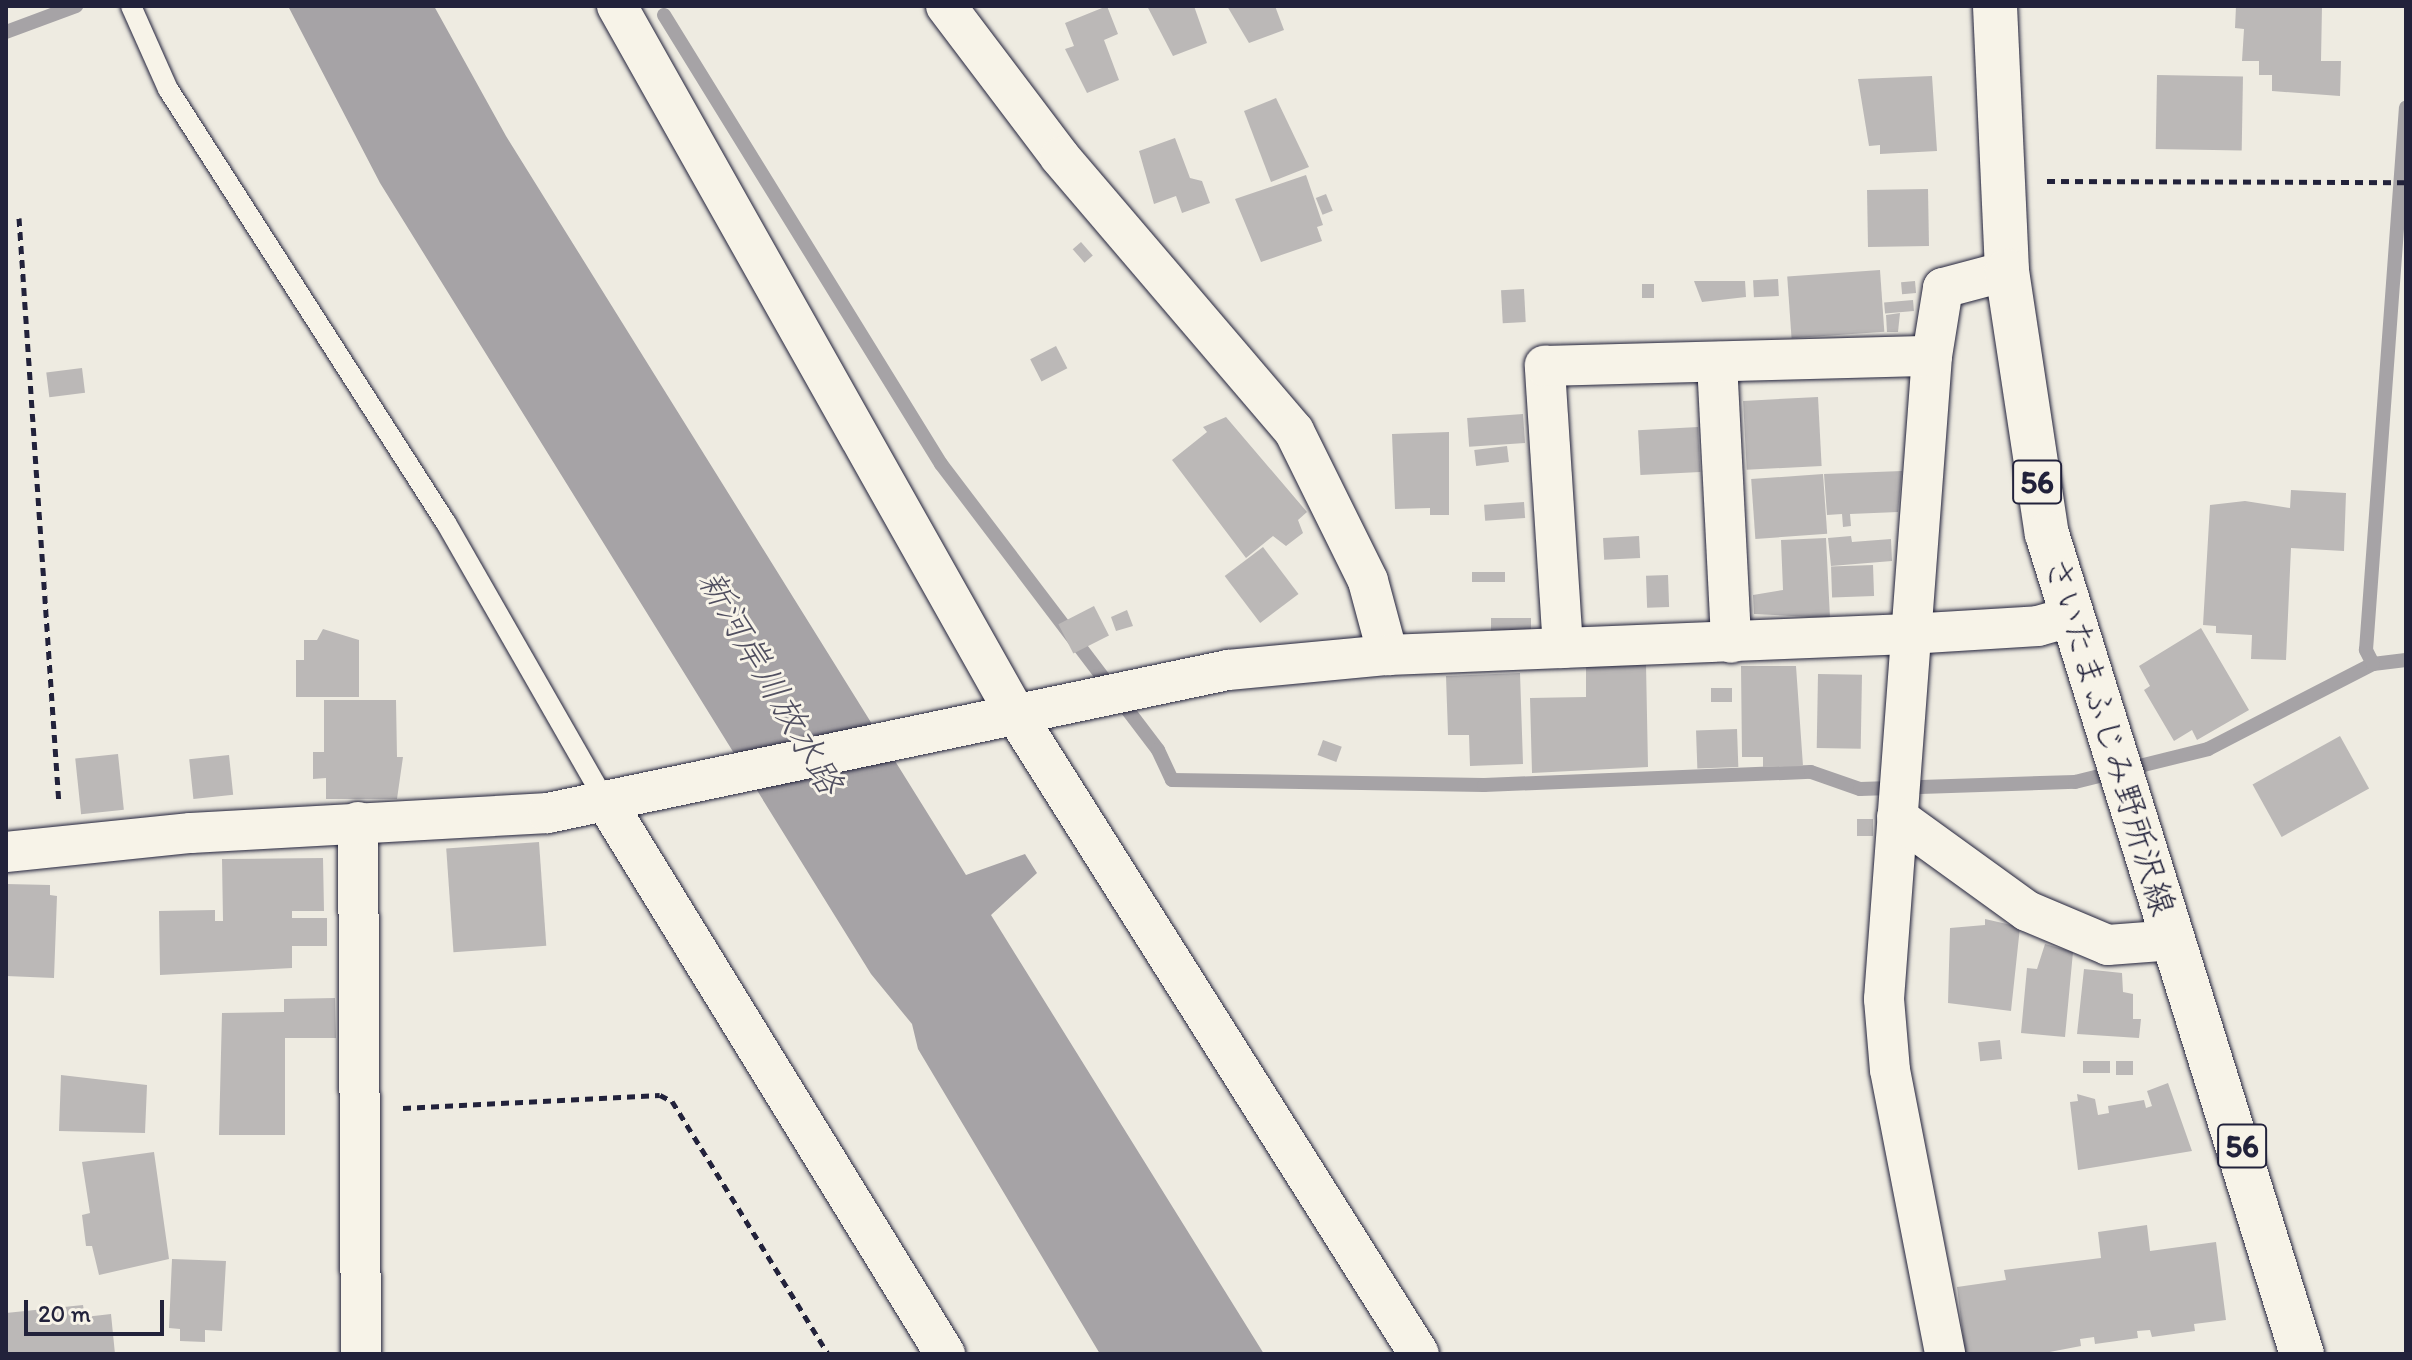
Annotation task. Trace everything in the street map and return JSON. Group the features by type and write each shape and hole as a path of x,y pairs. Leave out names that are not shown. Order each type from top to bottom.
{"main road":[{"name":"さいたまふじみ野所沢線","path":"1995,6 1999,181 2029,443 2069,617 2174,940 2302,1354"}],"street":[{"path":"617,6 1001,718 1419,1354"},
{"path":"946,6 1060,157 1294,431 1368,581 1388,655"},
{"path":"1945,1354 1890,1070 1884,999 1932,356 1943,288 2007,271"},
{"path":"1563,648 1545,366 1932,356"},
{"path":"1717,362 1731,643"},
{"path":"6,852 358,822 480,819 622,798 1228,670 1388,655 1731,643 2038,626 2069,617"},
{"path":"622,798 945,1354"},
{"path":"1897,817 2027,911 2108,945 2174,940"},
{"path":"358,822 361,1354"}],"lane":[{"path":"131,6 168,89 622,798"}],"path":[{"path":"1999,181 2406,182"},
{"path":"19,218 61,845"},
{"path":"358,1110 660,1095 672,1101 828,1354"}],"water":[{"name":"新河岸川放水路","path":"288,6 434,6 506,136 966,875 1025,854 1037,873 991,915 1264,1354 1100,1354 918,1049 912,1024 871,974 380,183"}],"building":[{"path":"1107,6 1118,34 1104,40 1119,80 1087,93 1065,49 1074,46 1065,23"},
{"path":"1147,6 1194,6 1207,43 1173,56"},
{"path":"1227,6 1275,6 1284,30 1249,43"},
{"path":"2236,6 2322,6 2321,61 2341,61 2340,96 2272,91 2272,75 2259,75 2259,61 2242,61 2244,29 2235,28"},
{"path":"2157,75 2243,77 2242,150 2156,149"},
{"path":"1932,76 1937,151 1880,154 1880,145 1869,146 1858,79"},
{"path":"1276,98 1309,167 1271,182 1244,111"},
{"path":"1175,138 1190,178 1202,181 1210,203 1182,213 1176,196 1154,204 1139,151"},
{"path":"1306,175 1323,225 1317,227 1322,241 1261,262 1235,199"},
{"path":"1928,189 1929,246 1868,247 1867,190"},
{"path":"1326,194 1333,211 1323,215 1316,198"},
{"path":"1081,242 1093,256 1085,263 1073,249"},
{"path":"1880,270 1884,332 1792,338 1787,276"},
{"path":"1778,279 1779,296 1754,297 1753,280"},
{"path":"1694,281 1745,281 1746,297 1702,302"},
{"path":"1915,281 1916,293 1902,294 1901,282"},
{"path":"1642,284 1654,284 1654,298 1642,298"},
{"path":"1524,289 1526,322 1503,323 1501,290"},
{"path":"1913,300 1914,311 1885,313 1884,303"},
{"path":"1900,313 1898,332 1887,332 1886,315"},
{"path":"1056,346 1067,368 1042,381 1030,359"},
{"path":"82,368 85,393 49,397 46,372"},
{"path":"1818,397 1822,466 1747,470 1743,401"},
{"path":"1523,414 1525,443 1469,447 1467,418"},
{"path":"1226,417 1307,512 1298,520 1303,533 1286,546 1273,536 1246,558 1172,460 1207,432 1203,427"},
{"path":"1698,427 1700,472 1640,475 1638,430"},
{"path":"1449,432 1449,515 1430,515 1430,508 1395,509 1392,434"},
{"path":"1507,446 1509,462 1476,466 1474,450"},
{"path":"1902,471 1898,512 1850,514 1851,526 1843,527 1842,514 1827,515 1824,474"},
{"path":"1823,474 1827,534 1755,539 1751,479"},
{"path":"2291,490 2346,493 2344,551 2291,548 2286,660 2251,659 2252,635 2216,633 2216,626 2203,625 2210,505 2245,501 2290,508"},
{"path":"1524,502 1525,518 1485,521 1484,505"},
{"path":"1639,536 1640,558 1604,560 1603,538"},
{"path":"1851,536 1852,542 1891,539 1892,561 1831,566 1828,538"},
{"path":"1826,538 1830,618 1754,614 1753,595 1783,590 1781,540"},
{"path":"1263,547 1299,594 1260,623 1225,576"},
{"path":"1873,565 1874,596 1832,597 1831,566"},
{"path":"1472,572 1505,572 1505,582 1472,582"},
{"path":"1668,575 1669,607 1647,608 1646,576"},
{"path":"1094,606 1109,635 1073,654 1058,624"},
{"path":"1127,610 1133,626 1116,631 1111,617"},
{"path":"1491,618 1531,618 1531,634 1491,634"},
{"path":"2201,628 2249,710 2197,740 2192,730 2174,741 2144,690 2150,686 2139,666"},
{"path":"323,629 359,640 359,697 296,697 296,660 304,660 304,640 317,640"},
{"path":"1646,664 1648,767 1532,773 1530,698 1586,697 1586,666"},
{"path":"1741,666 1796,666 1803,766 1763,767 1763,757 1742,757"},
{"path":"1520,673 1523,764 1470,766 1469,735 1448,735 1446,676"},
{"path":"1818,674 1862,675 1861,749 1817,748"},
{"path":"1711,688 1732,688 1732,702 1711,702"},
{"path":"324,700 396,700 397,757 403,757 397,799 326,799 326,778 313,779 313,752 324,752"},
{"path":"1737,729 1738,767 1697,768 1696,730"},
{"path":"2340,736 2369,788 2282,837 2253,784"},
{"path":"1323,740 1342,747 1336,762 1318,755"},
{"path":"118,754 124,810 81,814 75,758"},
{"path":"229,755 233,795 193,799 189,759"},
{"path":"1857,819 1873,819 1873,836 1857,836"},
{"path":"539,842 546,946 453,952 446,848"},
{"path":"323,858 324,911 292,911 292,918 327,918 327,946 292,946 292,968 160,975 159,911 215,910 215,921 223,921 222,859"},
{"path":"6,884 50,885 50,895 57,896 54,978 6,976"},
{"path":"1985,919 2020,927 2011,1011 1948,1003 1950,928 1985,925"},
{"path":"2045,944 2073,952 2065,1037 2021,1033 2027,968 2037,969"},
{"path":"2084,969 2122,973 2123,992 2133,994 2133,1019 2141,1019 2139,1038 2077,1034"},
{"path":"335,998 336,1038 285,1038 285,1135 219,1135 222,1013 284,1012 284,999"},
{"path":"2000,1040 2002,1059 1980,1061 1978,1042"},
{"path":"2083,1061 2110,1061 2110,1073 2083,1073"},
{"path":"2116,1061 2133,1061 2133,1075 2116,1075"},
{"path":"61,1075 147,1085 145,1133 59,1131"},
{"path":"2168,1083 2192,1151 2078,1170 2070,1102 2078,1101 2077,1094 2095,1099 2098,1115 2109,1113 2108,1106 2144,1100 2146,1108 2152,1106 2147,1091"},
{"path":"154,1152 169,1259 99,1275 92,1246 86,1246 82,1215 90,1213 82,1162"},
{"path":"2147,1225 2150,1251 2216,1242 2226,1320 2194,1324 2195,1331 2152,1337 2150,1330 2137,1331 2138,1338 2095,1344 2094,1337 2080,1339 2081,1346 2039,1354 1965,1354 1957,1287 2006,1280 2004,1270 2101,1258 2098,1232"},
{"path":"172,1259 226,1261 222,1331 205,1330 205,1342 180,1341 180,1329 169,1328"},
{"path":"83,1305 85,1317 111,1314 115,1354 7,1354 6,1313"}],"waterway":[{"path":"6,32 76,6"},
{"path":"664,15 941,464 1158,750 1172,780 1484,785 1811,772 1860,789 2075,782 2208,749 2373,664 2406,660"},
{"path":"2373,664 2366,650 2406,107"}]}
